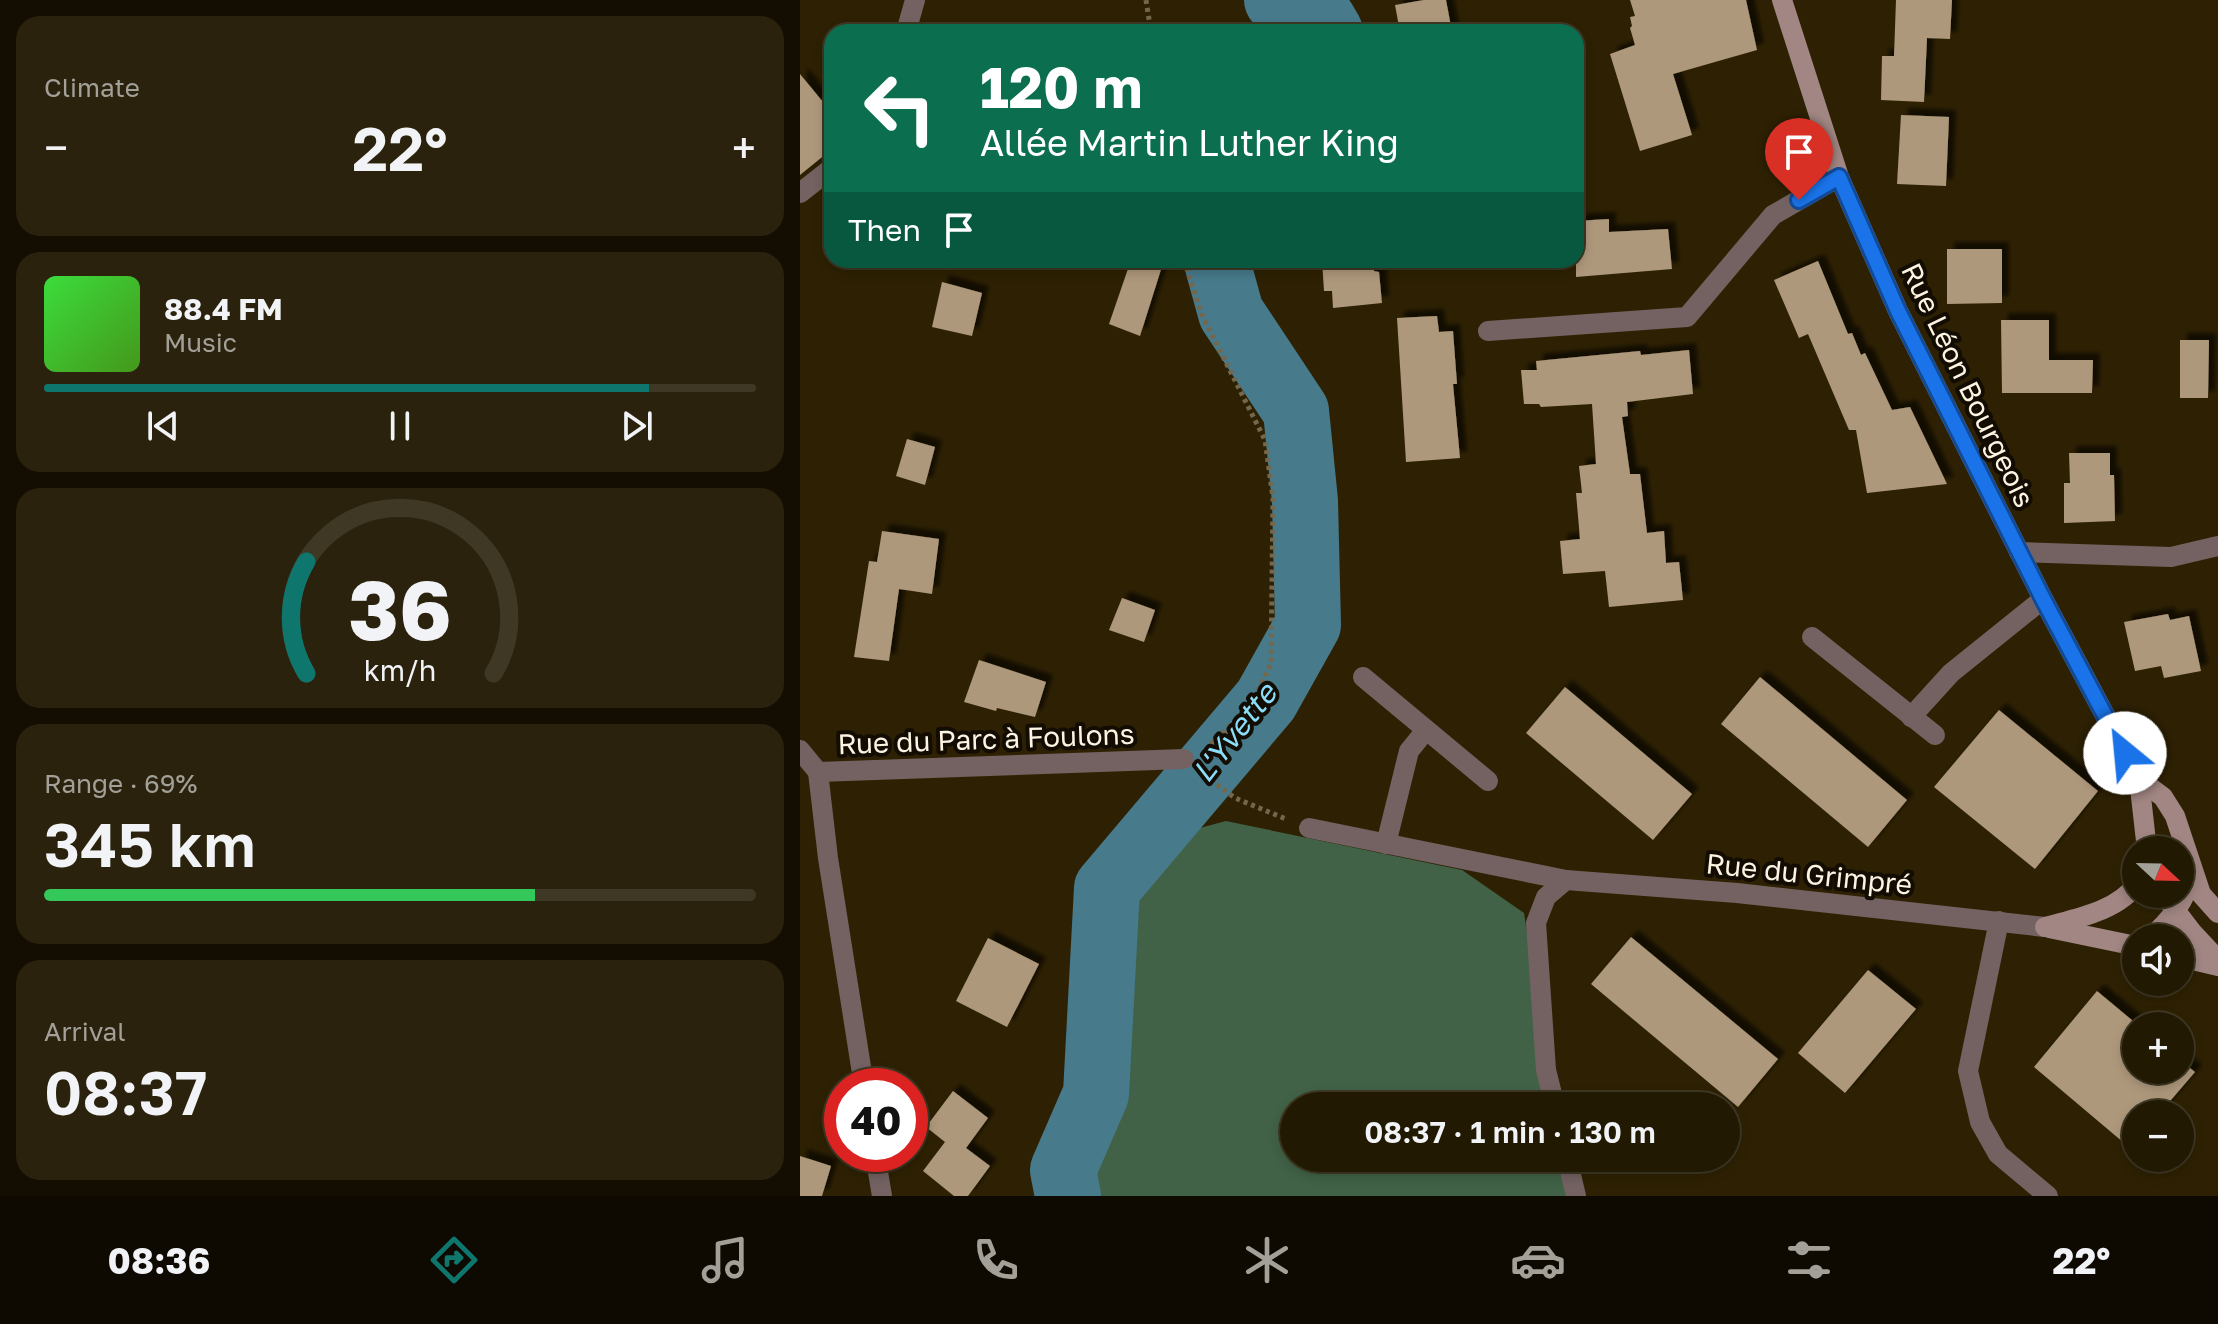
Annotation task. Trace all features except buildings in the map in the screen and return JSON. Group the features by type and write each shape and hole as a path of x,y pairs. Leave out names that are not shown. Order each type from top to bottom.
{"street":[{"path":"908,24 915,0"},
{"name":"Rue Léon Bourgeois","path":"1782,0 1839,177 1898,311 2043,599 2139,779 2145,836"},
{"path":"800,193 824,174"},
{"path":"1488,331 1687,317 1773,215 1839,177"},
{"path":"2019,552 2171,557 2218,546"},
{"path":"1911,717 1951,673 2043,599"},
{"path":"1812,637 1935,735"},
{"path":"1363,677 1488,781"},
{"path":"1386,844 1409,751 1426,730"},
{"name":"Rue du Parc à Foulons","path":"800,750 818,772 1190,765"},
{"path":"800,785 818,772 828,858 861,1068"},
{"name":"Rue Léon Bourgeois","path":"2139,779 2163,797 2175,816 2181,836"},
{"name":"Rue du Grimpré","path":"1309,828 1566,880 1737,893 2045,927"},
{"name":"Rue Léon Bourgeois","path":"2194,878 2201,894 2218,913"},
{"path":"1552,1092 1546,1070 1536,923 1546,897 1566,880"},
{"path":"2045,927 2122,897"},
{"path":"2153,924 2165,908"},
{"path":"2175,908 2218,963"},
{"path":"1999,921 1968,1071 1980,1122 1998,1154 2048,1196"},
{"path":"2045,927 2122,940"},
{"path":"2194,959 2218,963"},
{"path":"878,1172 882,1196"},
{"path":"1570,1172 1576,1196"}],"path":[{"path":"1146,0 1150,24"},
{"path":"1187,268 1202,315 1265,440 1273,498 1271,664 1251,704 1190,765 1235,798 1309,828"}],"green space":[{"path":"1226,821 1462,870 1524,913 1551,1092 1280,1092 1280,1172 1563,1172 1566,1196 1082,1196 1074,1167 1107,1087 1121,892 1166,837"}],"waterway":[{"name":"L'Yvette","path":"1277,0 1323,20 1325,24"},
{"name":"L'Yvette","path":"1068,1196 1063,1170 1096,1094 1107,888 1266,700 1308,625 1305,501 1296,411 1231,313 1219,268"}],"route":[{"path":"1799,200 1839,177 1898,311 2043,599 2125,753"}]}
